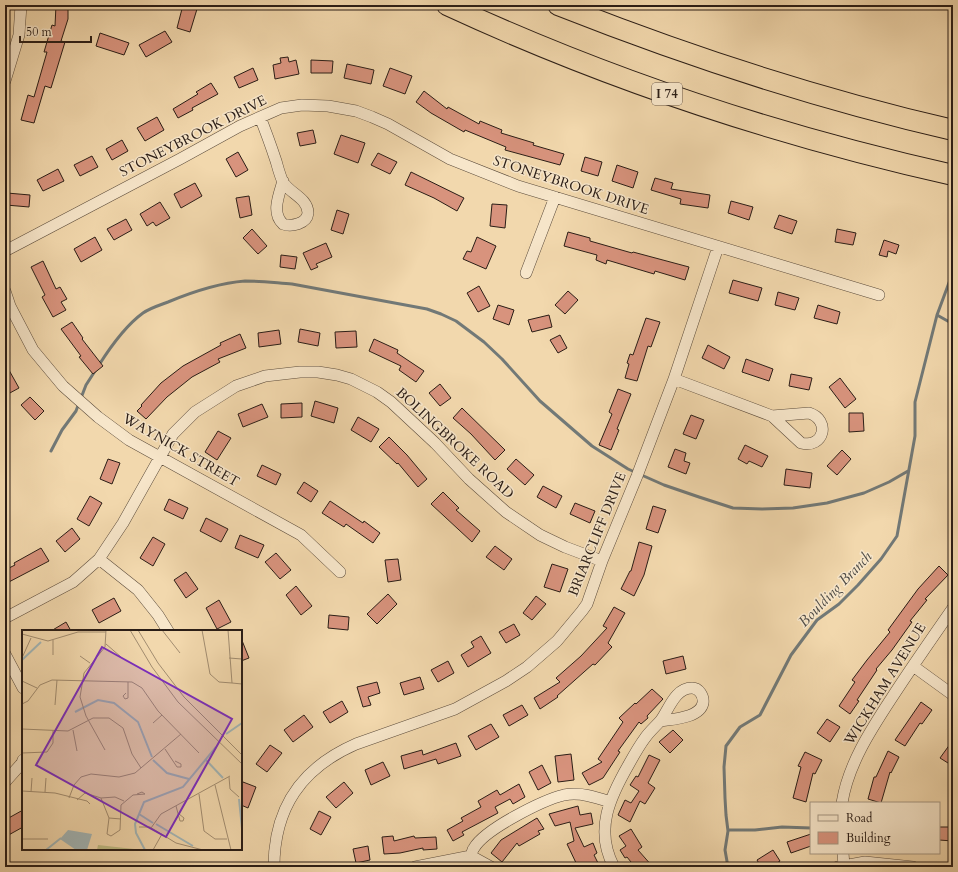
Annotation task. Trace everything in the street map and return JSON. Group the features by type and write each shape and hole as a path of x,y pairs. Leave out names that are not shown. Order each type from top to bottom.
{"highway":[{"name":"I 74","path":"447,5 545,48 603,71 735,117 870,155 953,175"},
{"path":"558,5 619,29 748,74 858,106 953,130"}],"street":[{"path":"5,81 19,35 21,5"},
{"name":"STONEYBROOK DRIVE","path":"5,250 240,126 260,117 281,108 328,106 356,111 388,124 450,159 518,186 879,295"},
{"path":"260,117 283,182"},
{"path":"526,273 554,197"},
{"name":"BRIARCLIFF DRIVE","path":"274,867 276,838 282,817 297,788 318,765 340,751 356,744 455,709 506,681 527,667 557,641 582,611 587,604 602,561 637,476 674,379 718,247"},
{"name":"WAYNICK STREET","path":"5,291 10,306 33,350 63,386 98,417 129,440 301,536 340,572"},
{"name":"BOLINGBROKE ROAD","path":"5,618 74,582 99,558 123,523 173,434 195,412 236,386 265,376 300,372 318,372 337,375 364,385 391,402 435,443 469,480 506,512 540,535 565,547 602,561"},
{"path":"674,379 772,416"},
{"path":"99,558 138,590 158,615 167,630"},
{"name":"WICKHAM AVENUE","path":"842,802 844,787 857,756 913,666 953,608"},
{"path":"5,654 22,686"},
{"path":"913,666 953,695"},
{"path":"614,867 608,855 604,841 604,832 610,802 615,790 643,740 661,721"},
{"path":"5,782 22,764"},
{"path":"471,856 473,848 488,833 526,811 564,795 581,794 610,802"},
{"path":"843,854 841,866 865,862 913,867"},
{"path":"415,867 471,856 491,867"}],"building":[{"path":"56,5 68,5 68,19 61,41 65,42 51,88 45,86 34,123 21,120 28,95 34,97 47,52 44,52 52,25 55,26"},
{"path":"183,5 197,9 190,32 177,28"},
{"path":"165,31 172,42 146,57 139,45"},
{"path":"100,33 129,43 124,55 96,46"},
{"path":"288,57 289,62 296,60 299,74 275,79 273,65 281,63 280,58"},
{"path":"311,60 333,61 332,73 311,73"},
{"path":"347,64 374,70 371,84 344,78"},
{"path":"253,68 258,80 239,88 234,77"},
{"path":"390,68 412,76 405,94 383,86"},
{"path":"211,83 218,94 192,108 193,110 178,118 173,109 198,94 196,92"},
{"path":"424,91 447,109 448,107 479,124 480,121 502,130 501,133 534,143 533,145 564,154 560,165 505,150 506,147 465,130 464,132 431,113 416,102"},
{"path":"157,117 164,130 145,141 137,128"},
{"path":"313,130 316,143 300,146 297,133"},
{"path":"341,135 365,143 358,163 334,154"},
{"path":"122,140 128,151 112,160 106,149"},
{"path":"238,152 248,170 236,177 226,159"},
{"path":"378,153 397,162 390,174 371,165"},
{"path":"92,156 98,167 80,176 74,165"},
{"path":"585,157 602,162 598,176 581,171"},
{"path":"617,165 638,172 633,188 612,181"},
{"path":"58,169 64,181 43,191 37,180"},
{"path":"411,172 464,198 457,211 434,198 405,185"},
{"path":"655,178 673,183 671,189 710,195 708,208 680,204 681,199 651,190"},
{"path":"195,183 202,196 181,208 174,194"},
{"path":"7,193 30,195 29,207 6,205"},
{"path":"249,196 252,215 240,218 236,198"},
{"path":"731,201 753,207 749,220 728,213"},
{"path":"160,202 170,218 156,226 153,222 147,226 140,214"},
{"path":"492,204 507,205 505,228 490,226"},
{"path":"337,210 349,214 343,234 331,230"},
{"path":"779,215 797,221 792,234 774,228"},
{"path":"126,219 132,230 114,240 107,229"},
{"path":"252,229 267,246 258,254 243,238"},
{"path":"837,229 856,233 853,245 835,242"},
{"path":"568,232 590,238 590,241 689,267 685,280 655,271 654,274 607,260 606,264 596,260 597,255 564,246"},
{"path":"95,237 102,250 81,262 74,249"},
{"path":"477,237 496,246 486,269 463,259 467,251 471,252"},
{"path":"884,240 899,245 896,254 888,251 887,257 879,255"},
{"path":"326,243 332,257 316,264 318,267 311,270 303,253"},
{"path":"281,255 297,257 295,269 280,267"},
{"path":"43,261 56,289 60,287 67,299 61,302 66,310 53,317 42,297 45,295 31,267"},
{"path":"733,280 762,288 758,301 729,293"},
{"path":"479,286 490,306 478,312 467,293"},
{"path":"568,291 578,300 565,314 555,305"},
{"path":"778,292 799,298 795,310 775,305"},
{"path":"498,305 514,310 509,325 493,319"},
{"path":"818,305 840,312 837,324 814,318"},
{"path":"549,315 552,327 532,332 528,320"},
{"path":"646,318 660,322 651,347 648,346 637,381 625,378 629,364 627,363 630,354 633,355"},
{"path":"72,322 83,338 82,339 103,366 93,374 79,357 81,356 61,329"},
{"path":"300,329 320,333 318,346 298,342"},
{"path":"279,330 281,344 259,347 258,333"},
{"path":"356,331 357,347 336,348 335,332"},
{"path":"240,334 246,348 218,359 220,362 192,377 167,397 146,419 137,411 161,383 183,366 221,345 220,343"},
{"path":"560,335 567,348 558,353 550,340"},
{"path":"374,339 398,350 397,353 424,371 416,382 399,370 401,366 369,351"},
{"path":"708,345 730,357 724,369 702,358"},
{"path":"746,359 773,369 769,381 742,372"},
{"path":"5,363 19,388 8,394 5,389"},
{"path":"791,374 812,378 809,390 789,386"},
{"path":"840,378 856,399 845,408 829,387"},
{"path":"440,384 451,398 440,406 429,393"},
{"path":"618,389 631,394 617,429 619,430 611,450 599,445 612,414 609,412"},
{"path":"30,397 44,411 35,420 21,405"},
{"path":"315,401 338,408 334,423 311,416"},
{"path":"302,403 302,417 281,418 281,404"},
{"path":"262,404 268,417 243,427 238,414"},
{"path":"462,408 505,450 495,460 471,434 453,418"},
{"path":"849,413 863,413 864,431 849,432"},
{"path":"691,415 704,420 696,439 683,434"},
{"path":"358,417 379,429 371,442 351,430"},
{"path":"218,431 231,438 217,460 205,452"},
{"path":"389,437 407,455 427,479 418,487 398,463 397,464 379,447"},
{"path":"745,445 768,456 762,467 749,461 747,464 738,459"},
{"path":"675,449 686,453 684,461 690,463 686,474 668,467"},
{"path":"842,450 851,459 837,475 827,466"},
{"path":"108,459 120,463 112,484 100,479"},
{"path":"516,459 534,475 525,485 507,469"},
{"path":"262,465 281,474 276,485 257,476"},
{"path":"786,469 812,473 810,488 784,485"},
{"path":"304,482 318,491 311,502 297,493"},
{"path":"543,486 562,496 556,508 537,497"},
{"path":"443,492 459,508 456,510 480,531 472,542 431,504"},
{"path":"90,496 102,503 89,526 77,519"},
{"path":"169,499 188,508 183,519 164,510"},
{"path":"330,501 363,523 364,521 380,533 373,543 346,524 344,527 322,513"},
{"path":"575,503 595,511 590,523 570,514"},
{"path":"653,506 666,510 658,533 646,529"},
{"path":"206,518 228,529 221,542 200,531"},
{"path":"72,528 80,539 65,552 56,541"},
{"path":"240,535 264,545 258,558 235,548"},
{"path":"153,537 165,544 153,566 140,558"},
{"path":"639,542 652,546 644,575 634,596 621,589 631,571"},
{"path":"495,546 512,559 504,570 486,557"},
{"path":"41,548 49,561 5,584 5,570 15,565 14,563"},
{"path":"276,553 291,570 280,579 265,562"},
{"path":"398,559 401,580 388,582 385,560"},
{"path":"552,564 568,569 560,592 544,587"},
{"path":"939,566 948,575 925,599 927,600 910,621 912,622 876,669 877,670 857,700 859,701 850,714 839,706 855,682 852,680 890,632 888,630 918,589"},
{"path":"186,572 198,589 186,598 174,580"},
{"path":"296,586 312,606 301,615 286,595"},
{"path":"388,594 397,604 377,624 367,614"},
{"path":"536,596 546,604 532,620 523,613"},
{"path":"114,598 121,611 99,623 92,610"},
{"path":"219,600 231,622 217,629 206,608"},
{"path":"614,607 625,613 608,643 612,647 595,665 593,664 557,696 558,697 540,709 534,698 560,682 556,678 581,656 607,628 603,626"},
{"path":"329,615 349,617 348,630 328,628"},
{"path":"66,622 70,630 53,630"},
{"path":"514,624 520,635 506,643 499,632"},
{"path":"481,636 491,653 468,667 461,655 474,647 471,642"},
{"path":"242,640 249,658 242,661"},
{"path":"683,656 686,669 666,674 663,661"},
{"path":"448,661 454,673 438,682 431,670"},
{"path":"420,677 424,689 404,695 400,683"},
{"path":"377,682 380,693 368,697 371,705 363,707 357,687"},
{"path":"652,689 663,699 647,716 648,718 641,724 639,722 618,751 620,752 603,778 589,785 582,773 602,762 598,759 623,722 619,718"},
{"path":"342,701 348,712 330,723 323,712"},
{"path":"921,702 932,710 922,724 920,723 905,746 895,740"},
{"path":"522,705 528,715 509,726 503,715"},
{"path":"304,715 313,727 293,742 284,730"},
{"path":"827,719 840,727 830,742 817,733"},
{"path":"491,724 499,737 476,750 468,736"},
{"path":"673,730 683,740 670,753 659,742"},
{"path":"953,740 953,756 948,763 940,758"},
{"path":"456,743 461,756 438,764 436,759 404,769 401,756 422,750 423,755"},
{"path":"270,745 282,753 267,772 256,764"},
{"path":"888,751 899,757 891,773 890,772 881,802 868,799 874,777 876,777"},
{"path":"805,752 822,760 815,774 813,773 806,802 793,798 801,767 798,766"},
{"path":"571,754 574,780 558,782 555,756"},
{"path":"649,755 660,760 648,783 655,788 645,804 640,801 630,822 618,815 625,800 631,803 639,791 630,785 636,776 638,777"},
{"path":"383,762 390,776 371,785 365,770"},
{"path":"542,765 551,783 538,790 529,772"},
{"path":"243,782 256,787 248,808 242,805"},
{"path":"344,782 353,793 336,808 326,797"},
{"path":"519,784 525,797 513,804 510,799 495,807 498,813 462,832 464,835 453,841 447,830 463,821 461,818 481,807 478,801 497,790 500,795"},
{"path":"578,806 580,815 591,813 593,824 575,828 584,847 593,843 597,853 594,855 600,867 578,867 567,844 574,841 570,822 555,826 549,814"},
{"path":"22,811 22,828 5,837 5,820"},
{"path":"319,811 331,817 321,835 310,829"},
{"path":"537,818 544,829 538,831 540,834 519,846 517,843 502,862 491,853 501,840"},
{"path":"940,827 953,827 953,841 940,840"},
{"path":"631,829 642,847 638,850 653,867 635,867 627,857 625,858 620,850 626,846 619,836"},
{"path":"810,834 810,846 791,853 787,842"},
{"path":"393,836 394,841 414,836 415,838 436,837 437,849 423,850 423,848 400,853 384,854 382,837"},
{"path":"368,846 370,860 356,863 353,849"},
{"path":"773,850 780,861 771,867 761,867 757,860"}],"waterway":[{"name":"Boulding Branch","path":"728,867 725,850 728,831 724,767 726,746 740,727 760,715 791,655 817,620 839,604 858,585 881,559 897,536 915,436 915,402 937,315 950,280 953,239"},
{"path":"99,365 124,330 136,318 155,307 206,288 235,282 251,281 292,284 427,309 456,321 484,342 502,359 540,401 592,446 628,469 664,485 733,508 793,508 827,503 864,493 889,482 908,471"},
{"path":"937,315 953,324"},
{"path":"81,398 86,385 95,371"},
{"path":"51,451 62,430 76,411 79,403"},
{"path":"728,830 755,830 782,827 810,828"}]}
